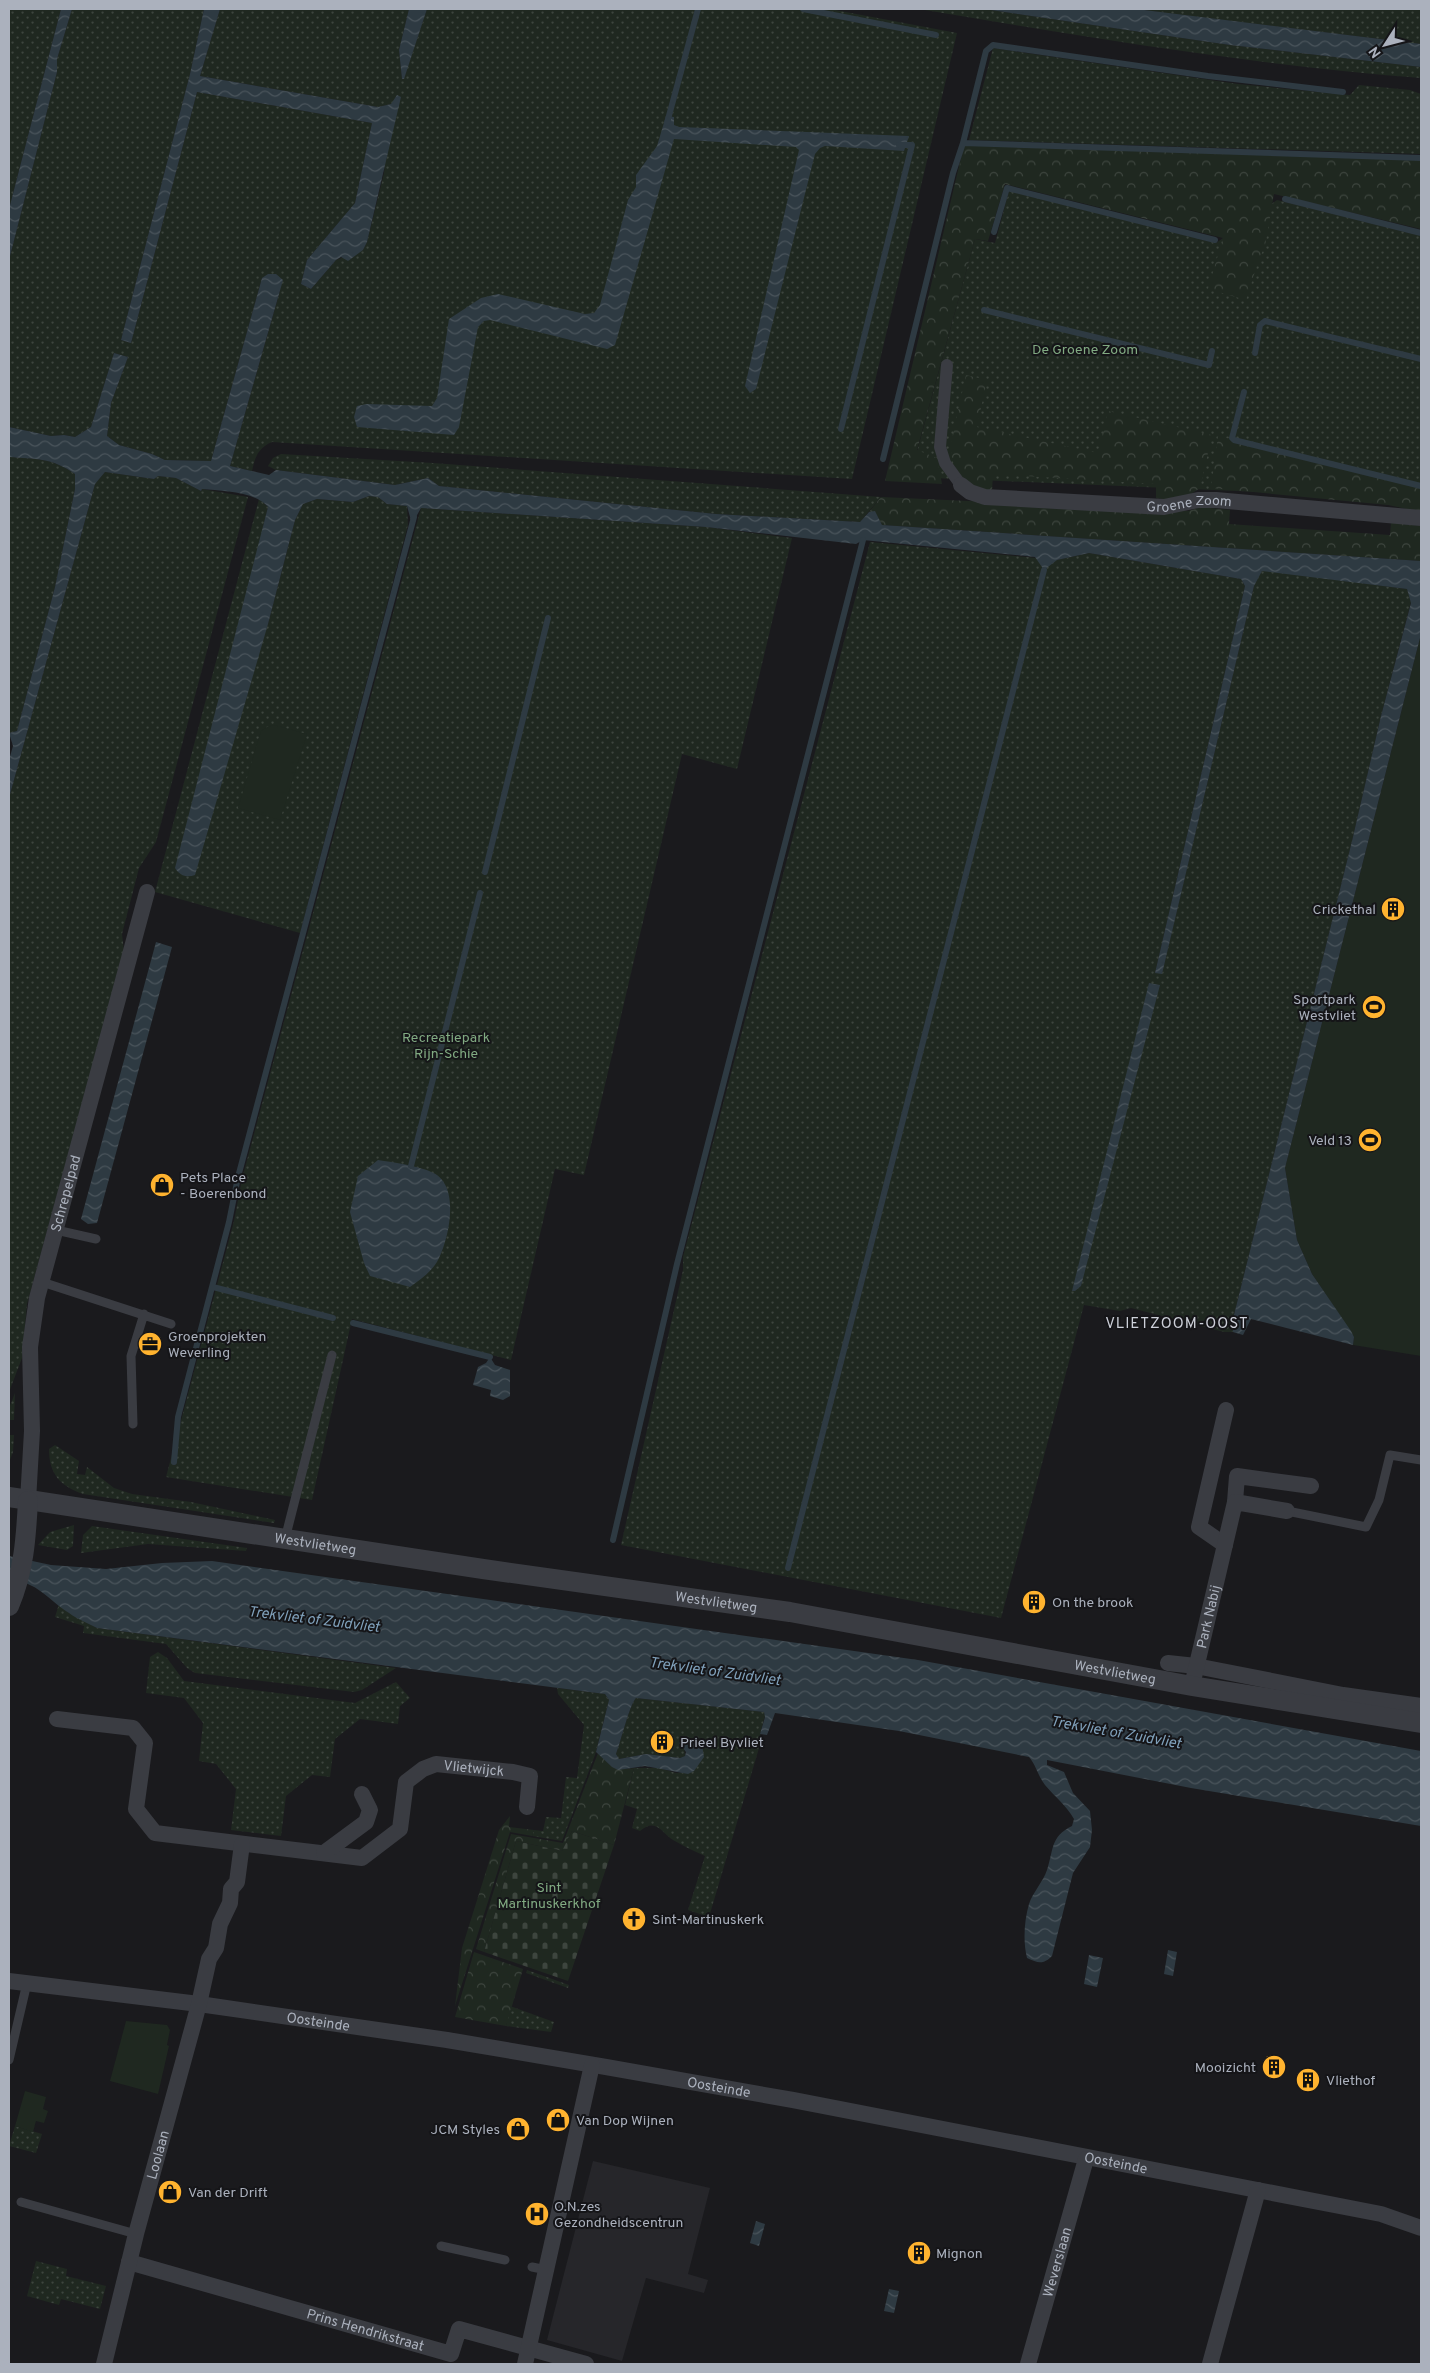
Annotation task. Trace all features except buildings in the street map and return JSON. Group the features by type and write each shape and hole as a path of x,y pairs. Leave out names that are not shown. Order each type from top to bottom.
{"street":[{"path":"947,365 940,446 945,463 961,485"},
{"name":"Groene Zoom","path":"961,485 970,492 985,497 1164,507 1209,500 1421,518"},
{"name":"Schrepelpad","path":"18,1499 32,1431 30,1347 42,1282 147,892"},
{"path":"1224,1545 1199,1526 1226,1410"},
{"path":"1212,1471 1311,1486"},
{"name":"Park Nabij","path":"1192,1686 1235,1502 1237,1476"},
{"path":"9,1606 18,1583 24,1558 18,1499"},
{"name":"Westvlietweg","path":"18,1499 790,1612 1192,1686 1421,1724"},
{"path":"1235,1502 1287,1511"},
{"name":"Westvlietweg","path":"1168,1663 1196,1666 1343,1695 1421,1706"},
{"name":"Vlietwijck","path":"57,1719 133,1728 144,1743 136,1808 155,1833 362,1858 400,1828 406,1782 423,1769 436,1764 513,1772 530,1776 527,1807"},
{"path":"324,1854 366,1822 370,1810 362,1794"},
{"path":"199,2004 209,1959 216,1948 220,1924 230,1903 231,1890 236,1882 242,1844"},
{"name":"Oosteinde","path":"9,1981 199,2004 447,2040 784,2098 1086,2159 1380,2214 1421,2228"},
{"name":"Loolaan","path":"104,2364 136,2234 199,2004"},
{"path":"527,2356 539,2268 592,2065"},
{"name":"Weverslaan","path":"1028,2364 1086,2159"},
{"path":"1210,2364 1258,2190"},
{"name":"Prins Hendrikstraat","path":"129,2262 451,2354 460,2329 527,2356 586,2364"}],"lane":[{"path":"56,1230 96,1239"},
{"path":"42,1282 171,1324"},
{"path":"133,1424 131,1356 144,1314"},
{"path":"285,1539 332,1354"},
{"path":"1287,1511 1366,1527 1379,1500 1390,1455 1421,1460"},
{"path":"9,2060 27,1983"},
{"path":"21,2202 136,2234"},
{"path":"441,2246 505,2260"}],"shaded area":[{"path":"593,2161 710,2188 688,2274 708,2280 704,2293 646,2278 622,2361 547,2340"}],"green space":[{"path":"9,9 61,9 9,209"},
{"path":"72,9 204,9 190,74 121,340 131,343 197,92 372,123 355,203 307,260 301,284 311,289 336,260 363,250 367,242 384,173 391,104 378,107 200,76 220,9 409,9 399,50 402,79 404,78 427,9 830,9 957,33 852,479 272,442 263,447 258,454 252,471 230,466 280,291 262,278 211,461 165,460 152,454 119,445 107,436 111,403 128,357 114,353 91,427 75,437 64,435 51,436 9,427 9,260 57,72 57,59"},
{"path":"919,9 984,9 1230,45 1421,67 1421,78 1232,58 1106,40"},
{"path":"1136,9 1421,9 1421,44 1166,13"},
{"path":"993,48 1238,84 1350,95 1359,85 1410,90 1421,94 1421,154 969,140"},
{"path":"964,145 1421,160 1421,229 1274,194 1265,246 1246,300 1208,289 1223,238 1005,184 988,241 975,239 917,450 937,458 942,484 885,481"},
{"name":"De Groene Zoom","path":"1009,191 1216,243 1277,200 1421,234 1421,499 910,477 975,239 995,243"},
{"path":"966,375 987,380 977,427 1098,453 1108,411 1212,435 1200,488 1184,497 1162,499 1156,498 1156,484 993,474 992,491 958,486 950,447"},
{"path":"1218,436 1421,486 1421,512 1388,505 1211,488"},
{"path":"281,454 433,463 881,497 860,522 716,514 439,486 428,478 395,485 276,470 268,466 273,458"},
{"path":"9,457 44,460 59,465 75,474 75,489 55,587 17,731 9,733"},
{"path":"105,472 154,479 158,476 176,478 201,491 202,489 248,497 156,842 139,868 122,934 124,951 27,1304 22,1358 9,1392 9,798 95,484"},
{"path":"369,496 378,497 387,504 407,506 408,525 300,933 155,892 259,499 268,507 263,527 268,624 295,520 303,504 317,499 353,502"},
{"path":"881,497 1188,511 1201,507 1230,510 1229,524 1390,535 1391,522 1421,526 1421,561 882,525 875,512 869,512"},
{"name":"Recreatiepark Rijn-Schie","path":"421,508 706,527 792,538 737,769 682,754 584,1175 555,1169 511,1360 352,1319 312,1500 166,1477 234,1221 242,1179"},
{"path":"870,542 1057,560 1089,553 1241,579 1245,586 1155,973 1162,973 1254,586 1262,570 1407,589 1411,602 1381,716 1352,841 1232,1323 1233,1332 1224,1332 1131,1308 1120,1311 1084,1305 1001,1618 621,1545 683,1270 683,1257"},
{"name":"Sportpark Westvliet","path":"1421,634 1421,1356 1353,1345 1354,1337 1312,1274 1297,1240 1285,1168"},
{"path":"274,725 307,734 280,820 238,808 261,731"},
{"path":"15,1393 14,1420 9,1420 9,1408"},
{"path":"9,1435 14,1435 13,1452 9,1462"},
{"path":"55,1445 79,1461 77,1474 85,1475 87,1467 114,1488 132,1494 191,1502 275,1520 274,1523 83,1494 68,1487 57,1478 51,1465 49,1449"},
{"path":"74,1525 73,1546 67,1550 38,1545 50,1532"},
{"path":"92,1526 247,1548 246,1551 148,1544 81,1553 83,1535"},
{"path":"59,1604 69,1613 97,1628 396,1668 362,1690 354,1692 195,1673 187,1668 166,1644 83,1633 84,1626 55,1617"},
{"path":"158,1652 167,1658 184,1681 355,1703 396,1682 410,1698 400,1706 398,1724 360,1719 335,1739 330,1777 312,1775 286,1796 281,1836 231,1830 236,1789 216,1764 199,1761 203,1723 184,1698 146,1693 150,1657"},
{"path":"557,1688 605,1694 609,1700 595,1755 562,1841 532,1836 534,1830 543,1831 546,1817 561,1818 566,1777 577,1778 584,1725 558,1694"},
{"path":"636,1698 764,1712 765,1715 760,1734 762,1738 709,1917 688,1910 705,1856 673,1840 655,1826 646,1827 640,1831 632,1828 637,1809 625,1805 634,1768 659,1768 676,1773 694,1771 684,1747 685,1756 680,1758 646,1754 619,1759 616,1754"},
{"path":"598,1753 614,1767 622,1769 634,1768 614,1845 572,1831 562,1851 516,1841 484,1952 476,1949 511,1834 563,1843"},
{"path":"510,1816 509,1827 534,1830 532,1836 510,1832 455,2006 462,1948 499,1830"},
{"name":"Sint Martinuskerkhof","path":"572,1831 614,1845 568,1981 484,1952 516,1841 562,1851"},
{"path":"474,1952 523,1969 506,2026 455,2017"},
{"path":"527,1970 569,1985 568,1988 526,1973"},
{"path":"510,2006 554,2022 551,2032 506,2026"},
{"path":"126,2021 167,2025 170,2030 167,2045 169,2046 158,2094 110,2081"},
{"path":"25,2091 46,2097 43,2109 48,2111 44,2123 36,2121 33,2132 15,2126"},
{"path":"15,2126 42,2134 36,2153 9,2146"},
{"path":"36,2261 67,2269 66,2276 106,2286 100,2309 61,2299 59,2305 27,2296"}],"water":[{"path":"61,9 72,9 57,59 57,72 9,260 9,209"},
{"path":"204,9 220,9 200,76 378,107 391,104 397,95 401,97 367,242 363,250 348,261 341,257 336,260 311,289 301,284 307,260 355,203 372,123 197,92 131,343 121,340 190,74"},
{"path":"409,9 427,9 404,79 402,79 399,50"},
{"path":"984,9 1136,9 1421,44 1421,67 1230,45"},
{"path":"666,116 674,117 674,125 679,127 909,136 904,151 825,146 820,148 815,154 756,389 750,393 745,386 799,150 796,147 674,139 615,345 607,349 490,320 484,321 478,327 459,427 454,435 357,427 354,417 357,406 367,404 432,406 437,398 449,319 481,298 498,294 585,314 594,313 600,305 628,200 636,187 636,175 657,146"},
{"path":"268,274 276,274 283,280 230,466 269,475 276,470 395,485 428,478 439,486 716,514 860,522 869,512 875,511 882,525 1421,561 1421,634 1285,1168 1297,1240 1312,1274 1351,1331 1354,1337 1353,1345 1251,1319 1243,1335 1233,1332 1232,1323 1352,841 1381,716 1411,603 1407,589 1262,571 1254,586 1162,974 1155,973 1245,586 1241,579 1089,553 1057,560 1044,570 1035,557 863,540 856,544 706,527 421,508 412,524 407,506 387,504 378,497 369,496 353,502 317,499 303,504 295,520 268,624 195,875 184,876 175,868 268,507 247,495 219,490 202,489 201,491 176,478 158,476 154,479 105,472 95,484 9,798 9,760 13,746 9,733 17,731 55,587 75,489 75,474 51,462 9,457 9,427 51,436 64,435 75,437 91,427 114,353 128,357 111,403 107,436 119,445 152,454 165,460 211,461 262,278"},
{"path":"156,942 172,947 97,1223 88,1224 81,1219"},
{"path":"1149,983 1160,985 1081,1286 1072,1291"},
{"path":"378,1160 409,1165 432,1172 444,1182 448,1192 450,1203 449,1227 443,1249 433,1267 410,1287 370,1276 364,1263 350,1212 358,1176"},
{"path":"490,1357 495,1365 510,1370 510,1396 503,1400 490,1396 491,1390 473,1385 478,1367 486,1363"},
{"name":"Trekvliet of Zuidvliet","path":"9,1556 51,1565 106,1569 162,1563 212,1561 918,1660 1421,1751 1421,1826 1191,1788 1047,1760 1047,1765 1064,1772 1073,1793 1090,1811 1092,1830 1090,1847 1073,1873 1052,1956 1046,1961 1037,1962 1027,1958 1025,1931 1027,1911 1045,1874 1056,1839 1072,1826 1074,1819 1045,1785 1029,1757 899,1731 775,1713 767,1735 760,1734 765,1717 764,1712 636,1698 616,1754 619,1759 646,1754 680,1758 685,1756 686,1752 679,1743 683,1736 702,1745 704,1757 694,1771 688,1774 645,1766 618,1770 596,1752 609,1700 605,1694 97,1628 72,1615 42,1592 28,1584 9,1579"},
{"path":"1168,1950 1177,1952 1173,1976 1164,1974"},
{"path":"1089,1955 1103,1958 1097,1987 1084,1984"},
{"path":"756,2221 765,2224 759,2246 750,2243"},
{"path":"889,2289 899,2291 894,2313 884,2311"}],"waterway":[{"path":"667,123 698,9"},
{"path":"803,9 936,35"},
{"path":"963,143 986,51 993,45 1208,76 1343,92"},
{"path":"883,459 953,173 963,143 1421,158"},
{"path":"841,429 912,145 899,145"},
{"path":"994,232 1007,188 1215,240"},
{"path":"1285,199 1421,233"},
{"path":"984,310 1209,365 1212,351"},
{"path":"1255,353 1260,325 1265,321 1421,359"},
{"path":"1244,392 1232,438 1234,440 1421,486"},
{"path":"174,1462 178,1417 229,1222 238,1177 414,517"},
{"path":"613,1540 677,1264 863,540"},
{"path":"788,1568 1044,570"},
{"path":"485,872 548,618"},
{"path":"411,1166 480,893"},
{"path":"213,1287 333,1318"},
{"path":"353,1323 490,1357"}],"place":[{"name":"Crickethal","path":"1393,909"},
{"name":"Sportpark Westvliet","path":"1374,1007"},
{"name":"Veld 13","path":"1370,1140"},
{"name":"Pets Place - Boerenbond","path":"162,1185"},
{"name":"Groenprojekten Weverling","path":"150,1344"},
{"name":"On the brook","path":"1034,1602"},
{"name":"Prieel Byvliet","path":"662,1742"},
{"name":"Sint-Martinuskerk","path":"634,1919"},
{"name":"Mooizicht","path":"1274,2067"},
{"name":"Vliethof","path":"1308,2080"},
{"name":"Van Dop Wijnen","path":"558,2120"},
{"name":"JCM Styles","path":"518,2129"},
{"name":"Van der Drift","path":"170,2192"},
{"name":"O.N.zes Gezondheidscentrun","path":"537,2214"},
{"name":"Mignon","path":"919,2253"}],"district":[{"name":"VLIETZOOM-OOST","path":"1177,1323"}]}
